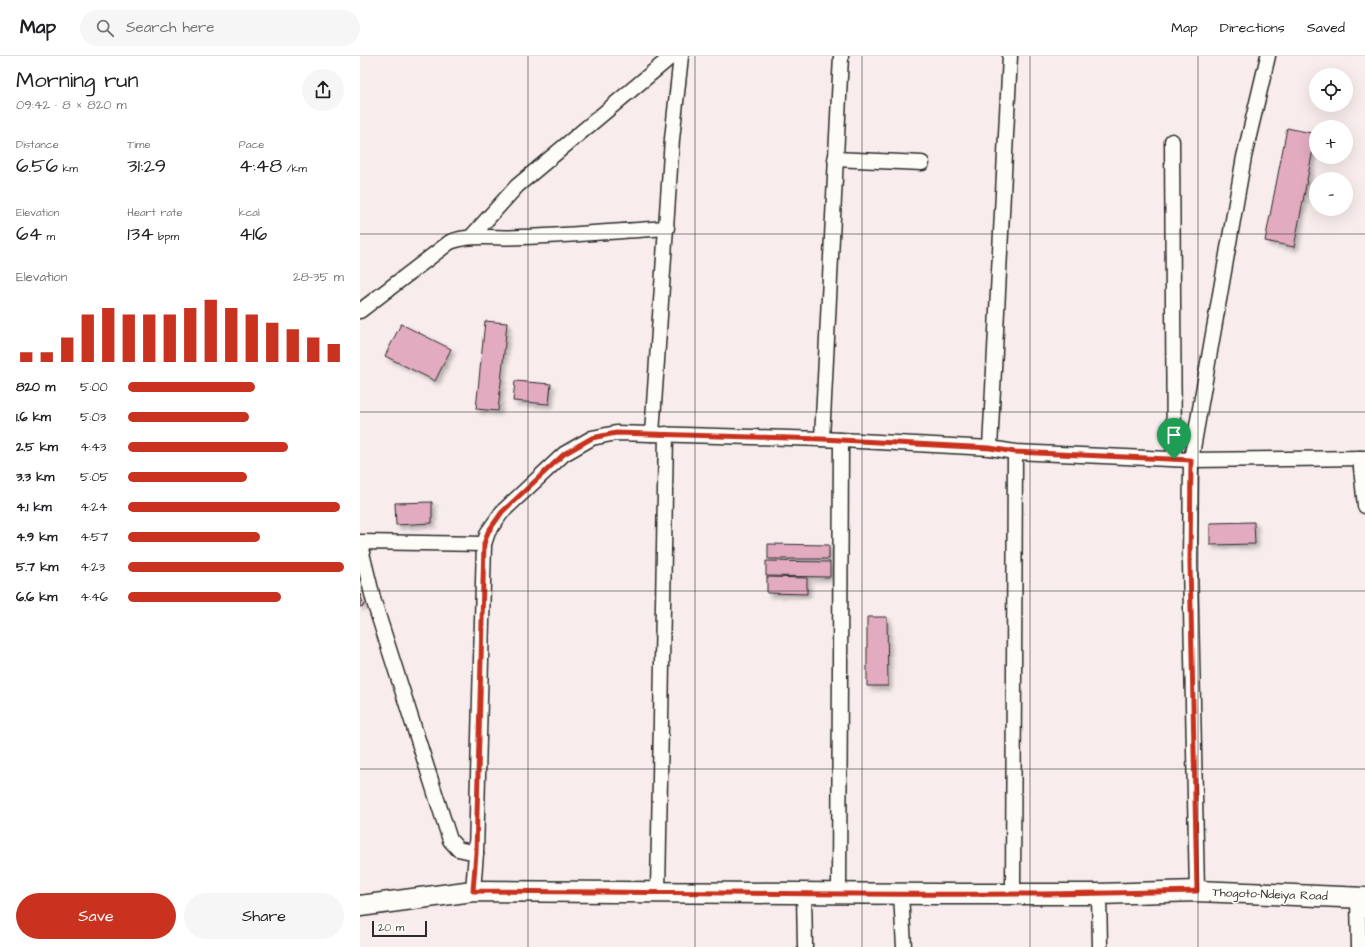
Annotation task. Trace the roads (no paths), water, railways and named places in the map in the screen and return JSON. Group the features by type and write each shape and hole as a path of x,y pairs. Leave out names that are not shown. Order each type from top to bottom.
{"main road":[{"name":"Thogoto-Ndeiya Road","path":"360,906 473,891 839,894 1099,894 1197,891 1361,898"}],"street":[{"path":"471,237 517,186 672,56"},
{"path":"658,892 659,434 672,139 681,56"},
{"path":"822,439 841,56"},
{"path":"990,448 1010,56"},
{"path":"1197,891 1190,562 1191,460 1244,157 1268,56"},
{"path":"1172,141 1174,459"},
{"path":"835,158 922,162"},
{"path":"360,312 450,242 471,237 521,238 667,228"},
{"path":"473,891 476,853 484,544 488,532 502,512 564,454 592,438 616,433 822,439 990,448 1015,452 1191,460 1363,458 1365,506"},
{"path":"839,894 841,440"},
{"path":"1013,893 1015,452"},
{"path":"360,542 484,544"},
{"path":"360,545 374,602 450,840 458,849 476,853"},
{"path":"804,893 805,947"},
{"path":"901,894 904,947"},
{"path":"1099,894 1100,947"},
{"path":"1359,947 1361,898"}]}
